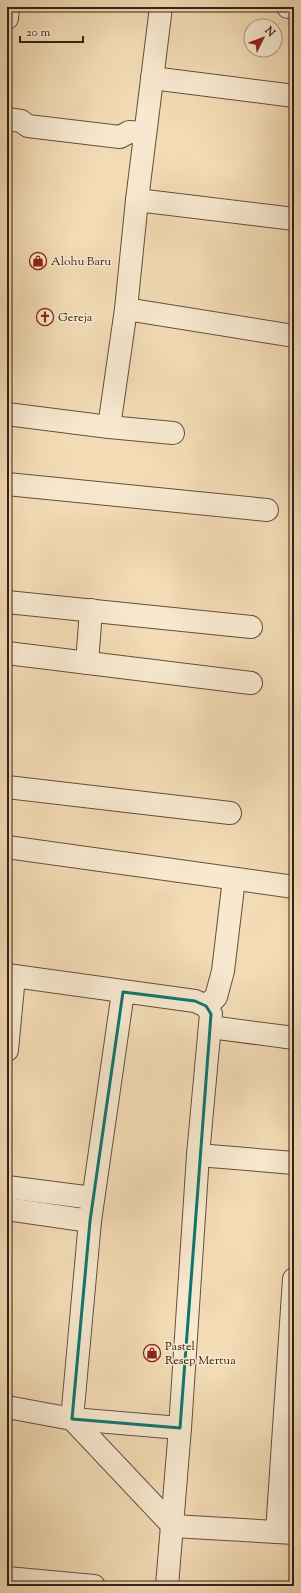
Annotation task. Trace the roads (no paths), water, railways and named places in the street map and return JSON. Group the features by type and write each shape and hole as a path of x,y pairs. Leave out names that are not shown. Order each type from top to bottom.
{"street":[{"path":"7,18 8,7"},
{"path":"109,427 126,309 137,200 137,133 152,78 161,7"},
{"path":"288,7 294,8"},
{"path":"152,78 294,96"},
{"path":"14,120 32,115 123,127 137,133"},
{"path":"137,200 294,219"},
{"path":"126,309 294,336"},
{"path":"7,414 109,427 173,433"},
{"path":"7,484 267,510"},
{"path":"7,602 251,628"},
{"path":"87,663 90,610"},
{"path":"7,653 251,682"},
{"path":"7,787 230,813"},
{"path":"7,847 294,887"},
{"path":"206,1006 216,997 223,971 234,879"},
{"path":"7,1050 10,976 195,1001 206,1006 211,1014 198,1155 173,1526 167,1586"},
{"path":"123,992 90,1221 72,1419 173,1526 285,1533 294,1279"},
{"path":"210,1027 294,1038"},
{"path":"198,1155 294,1163"},
{"path":"7,1187 93,1198"},
{"path":"7,1209 90,1221"},
{"path":"7,1407 72,1419 180,1428"},
{"path":"16,1581 94,1586"}],"place":[{"name":"Alohu Baru","path":"38,261"},
{"name":"Gereja","path":"45,317"},
{"name":"Pastel Resep Mertua","path":"152,1353"}]}
